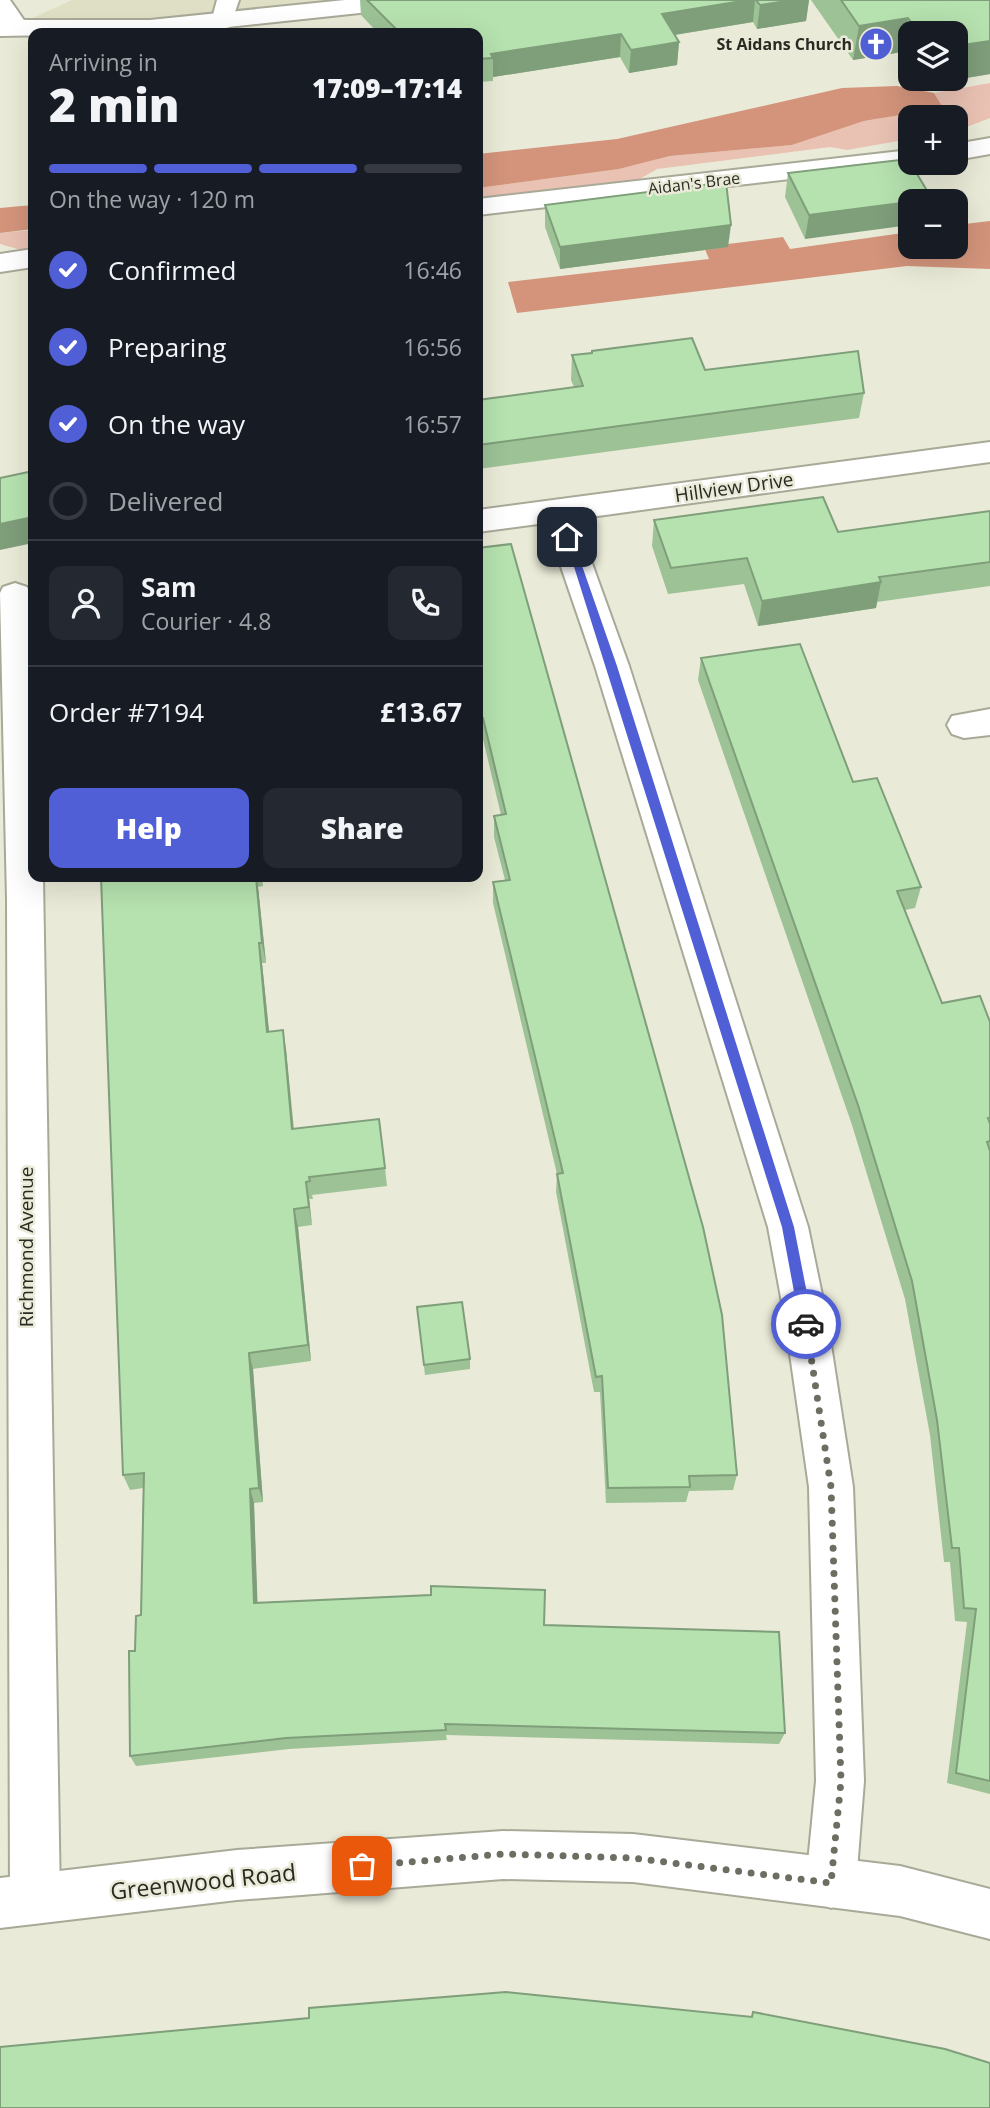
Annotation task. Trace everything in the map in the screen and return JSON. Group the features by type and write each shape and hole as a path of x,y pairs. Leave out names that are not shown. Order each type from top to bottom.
{"street":[{"path":"8,27 150,27 225,11 416,0"},
{"path":"0,3 8,27"},
{"path":"8,27 61,5"},
{"path":"968,150 990,146"},
{"name":"Aidan's Brae","path":"483,206 898,159"},
{"path":"0,262 28,259"},
{"name":"Hillview Drive","path":"483,520 990,452"},
{"path":"558,511 612,666 788,1227 806,1319 831,1487 841,1781 831,1883"},
{"name":"Richmond Avenue","path":"16,595 25,899 17,1901"},
{"name":"Greenwood Road","path":"17,1901 237,1875 503,1854 633,1858 900,1891 990,1914"}],"shaded area":[{"path":"72,0 405,0 222,22 15,26"},
{"path":"990,83 990,118 968,126 968,105 940,105 934,93 968,91 968,87"},
{"path":"897,86 898,91 934,93 941,105 898,105 898,115 864,121 792,145 670,156 619,169 483,187 483,153 617,139 842,88"},
{"path":"898,115 898,141 847,150 830,147 657,169 638,180 483,198 483,187 619,169 670,156 792,145 864,121"},
{"path":"28,205 28,230 0,233 0,208"},
{"path":"990,221 990,269 907,266 517,313 508,282 709,259 704,247 783,237 790,249 898,234 898,259 968,259 968,224"},
{"path":"28,230 28,251 0,244 0,233"}],"building":[{"path":"367,0 748,0 662,14 679,42 631,50 621,34 491,54 493,58 483,59 483,28 395,28"},
{"path":"756,0 793,0 760,5"},
{"path":"841,0 990,0 990,41 968,44 968,21 910,21 908,18 859,26"},
{"path":"898,160 898,175 918,175 926,189 898,189 898,203 809,215 788,173"},
{"path":"726,182 731,225 560,247 545,205"},
{"path":"692,338 705,370 858,351 864,393 483,444 483,399 583,386 572,355"},
{"path":"28,472 28,518 0,524 0,478"},
{"path":"823,497 838,532 990,511 990,562 879,577 881,582 762,601 747,558 671,568 654,520"},
{"path":"511,544 703,1227 722,1315 737,1475 689,1476 690,1487 608,1488 602,1376 596,1377 557,1174 563,1173 493,882 510,880 494,816 506,814 483,718 483,547"},
{"path":"800,644 853,782 877,778 921,887 897,891 942,1003 980,996 990,1022 990,1141 987,1142 990,1151 990,1781 956,1773 976,1609 964,1608 959,1548 952,1548 937,1420 912,1281 858,1105 701,658"},
{"path":"101,882 256,882 267,1032 283,1030 292,1129 379,1119 385,1168 309,1177 310,1181 306,1182 309,1207 294,1209 308,1345 249,1353 259,1488 250,1489 254,1603 431,1595 431,1586 545,1590 544,1625 779,1632 785,1733 445,1724 446,1730 286,1738 130,1756 129,1651 135,1651 136,1616 141,1615 144,1473 123,1475"},
{"path":"462,1302 470,1359 424,1365 417,1307"},
{"path":"506,1992 752,2017 753,2012 945,2049 990,2063 990,2108 0,2108 0,2047 309,2018 309,2008"}],"way so far":[{"path":"362,1866 503,1854 633,1858 831,1883 841,1781 831,1487 806,1324"}],"place":[{"name":"St Aidans Church","path":"876,44"}],"route":[{"path":"567,537 612,666 681,893 788,1227 806,1324"}]}
